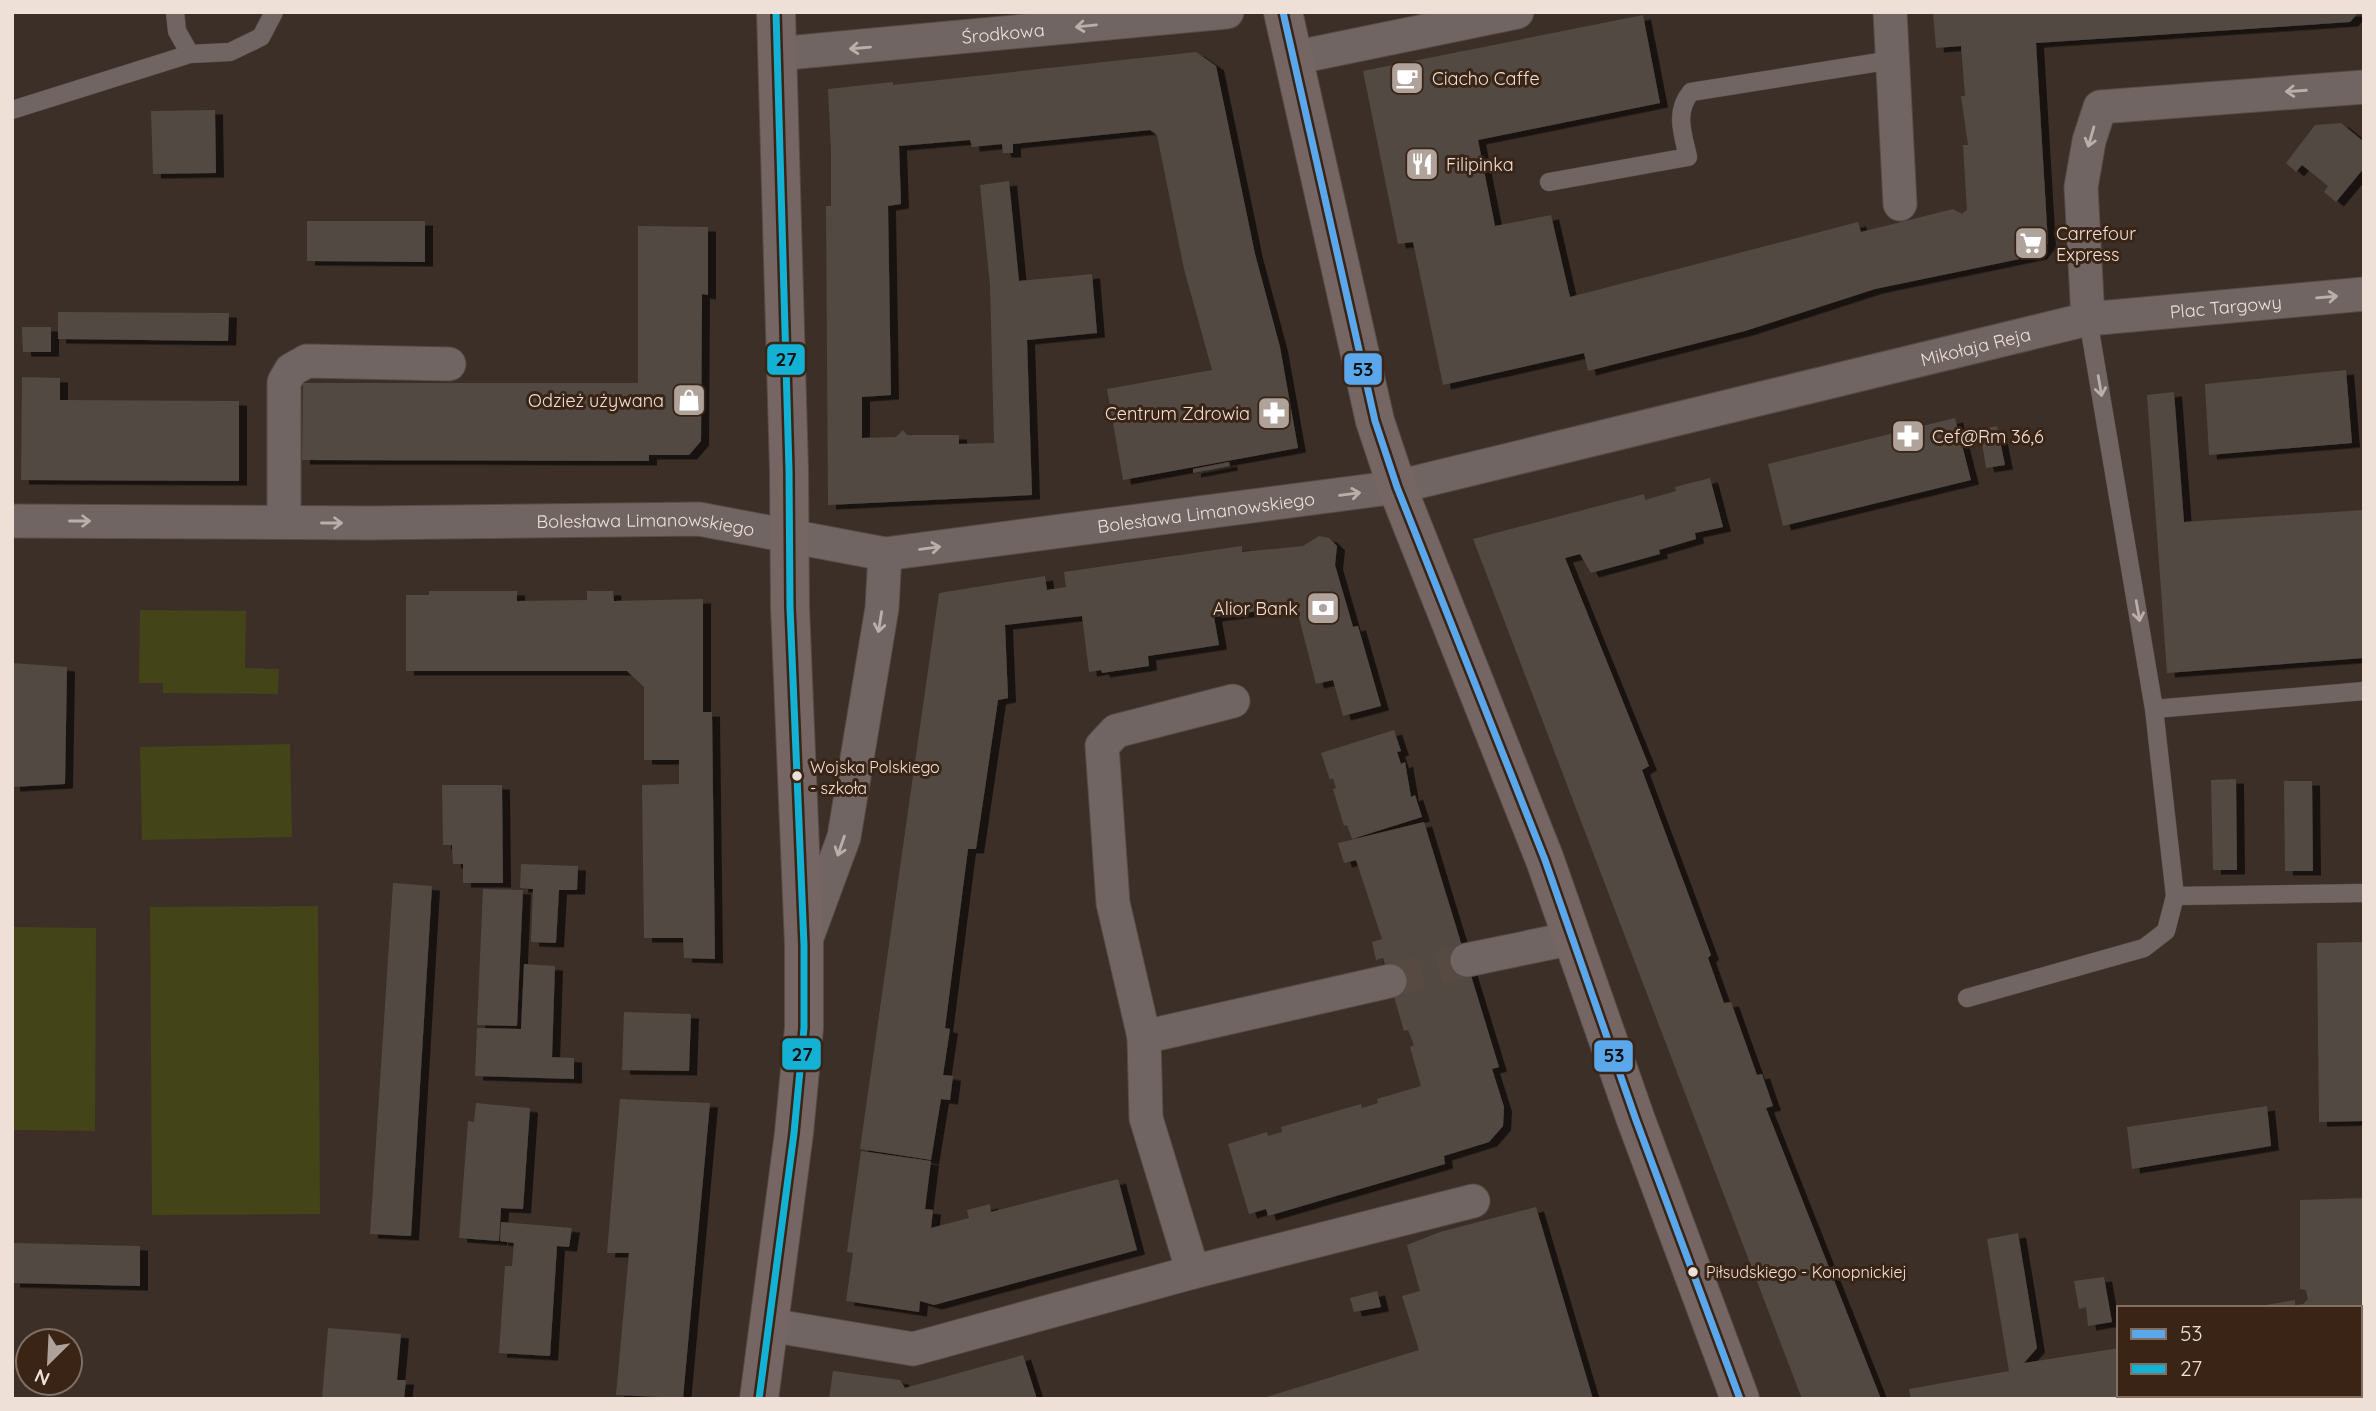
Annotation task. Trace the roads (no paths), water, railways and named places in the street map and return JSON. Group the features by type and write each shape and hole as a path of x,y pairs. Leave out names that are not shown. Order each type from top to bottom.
{"street":[{"path":"759,1399 804,1028 804,945 790,607 776,12"},
{"name":"Środkowa","path":"776,54 1227,12"},
{"path":"1283,12 1375,421 1397,487 1545,859 1636,1120 1740,1399"},
{"path":"1293,58 1517,12"},
{"path":"1890,12 1900,204"},
{"path":"2088,319 2081,187 2089,141 2100,107 2364,87"},
{"name":"Plac Targowy","path":"2088,319 2364,294"},
{"name":"Mikołaja Reja","path":"1397,487 2088,319"},
{"path":"284,522 284,382 291,370 307,361 449,364"},
{"name":"Bolesława Limanowskiego","path":"12,521 699,519 885,554 1397,487"},
{"path":"804,945 844,837 882,608 885,554"},
{"path":"1193,1272 1146,1118 1144,1037 1113,903 1102,746 1116,731 1233,701"},
{"path":"1467,960 1573,938"},
{"path":"1144,1037 1390,981"},
{"path":"769,1325 913,1349 1193,1272 1473,1201"}],"lane":[{"path":"174,12 177,31 190,54"},
{"path":"12,110 190,54 230,52 261,37 274,12"},
{"path":"1549,182 1688,157 1680,121 1681,103 1691,92 1892,60"},
{"path":"1968,998 2144,948 2166,931 2175,896 2154,709 2088,319"},
{"path":"2154,709 2364,691"},
{"path":"2175,896 2364,893"}],"tunnel":[{"path":"1390,981 1467,960"}],"place":[{"name":"Ciacho Caffe","path":"1407,78"},
{"name":"Filipinka","path":"1422,164"},
{"name":"Carrefour Express","path":"2031,243"},
{"name":"Odzież używana","path":"689,400"},
{"name":"Centrum Zdrowia","path":"1274,413"},
{"name":"Cef@Rm 36,6","path":"1908,436"},
{"name":"Alior Bank","path":"1323,608"},
{"name":"Wojska Polskiego - szkoła","path":"797,776"},
{"name":"Piłsudskiego - Konopnickiej","path":"1693,1272"}]}
